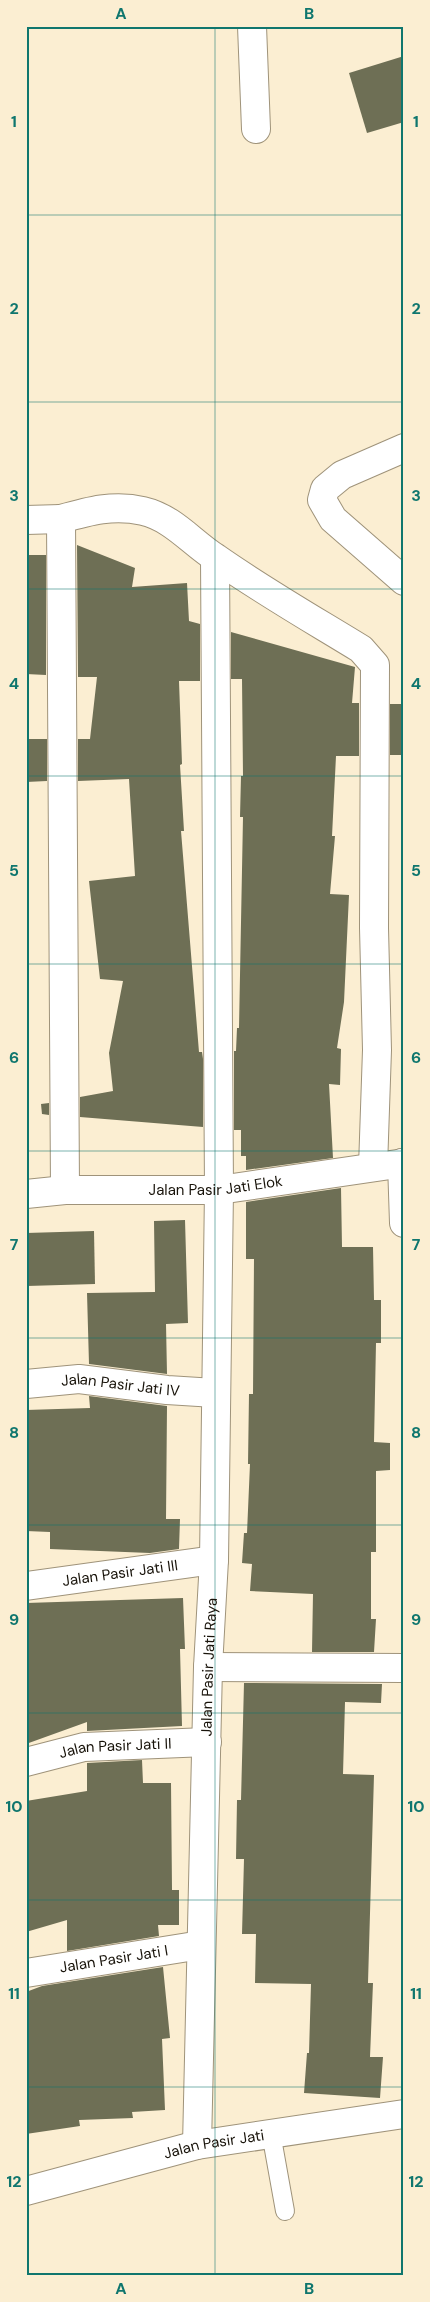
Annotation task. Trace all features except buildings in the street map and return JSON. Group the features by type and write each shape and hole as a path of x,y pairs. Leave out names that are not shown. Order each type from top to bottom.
{"street":[{"path":"252,26 256,129"},
{"path":"404,448 342,475 326,489 322,500 333,519 404,581"},
{"path":"26,520 61,519 92,510 121,507 145,511 167,519 215,558 361,650 374,665 374,928 377,1050 373,1167"},
{"path":"61,519 65,1190"},
{"name":"Jalan Pasir Jati Raya","path":"197,2145 208,1667 214,1560 219,1190 215,558"},
{"path":"403,1163 404,1223"},
{"name":"Jalan Pasir Jati Elok","path":"26,1194 65,1190 219,1190 403,1163"},
{"name":"Jalan Pasir Jati IV","path":"26,1384 79,1379 168,1390 215,1393"},
{"name":"Jalan Pasir Jati III","path":"26,1586 214,1560"},
{"path":"208,1667 404,1668"},
{"name":"Jalan Pasir Jati II","path":"26,1762 84,1747 207,1742"},
{"name":"Jalan Pasir Jati I","path":"26,1973 202,1945"},
{"name":"Jalan Pasir Jati","path":"26,2190 197,2145 404,2114"}],"lane":[{"path":"271,2133 285,2211"}]}
